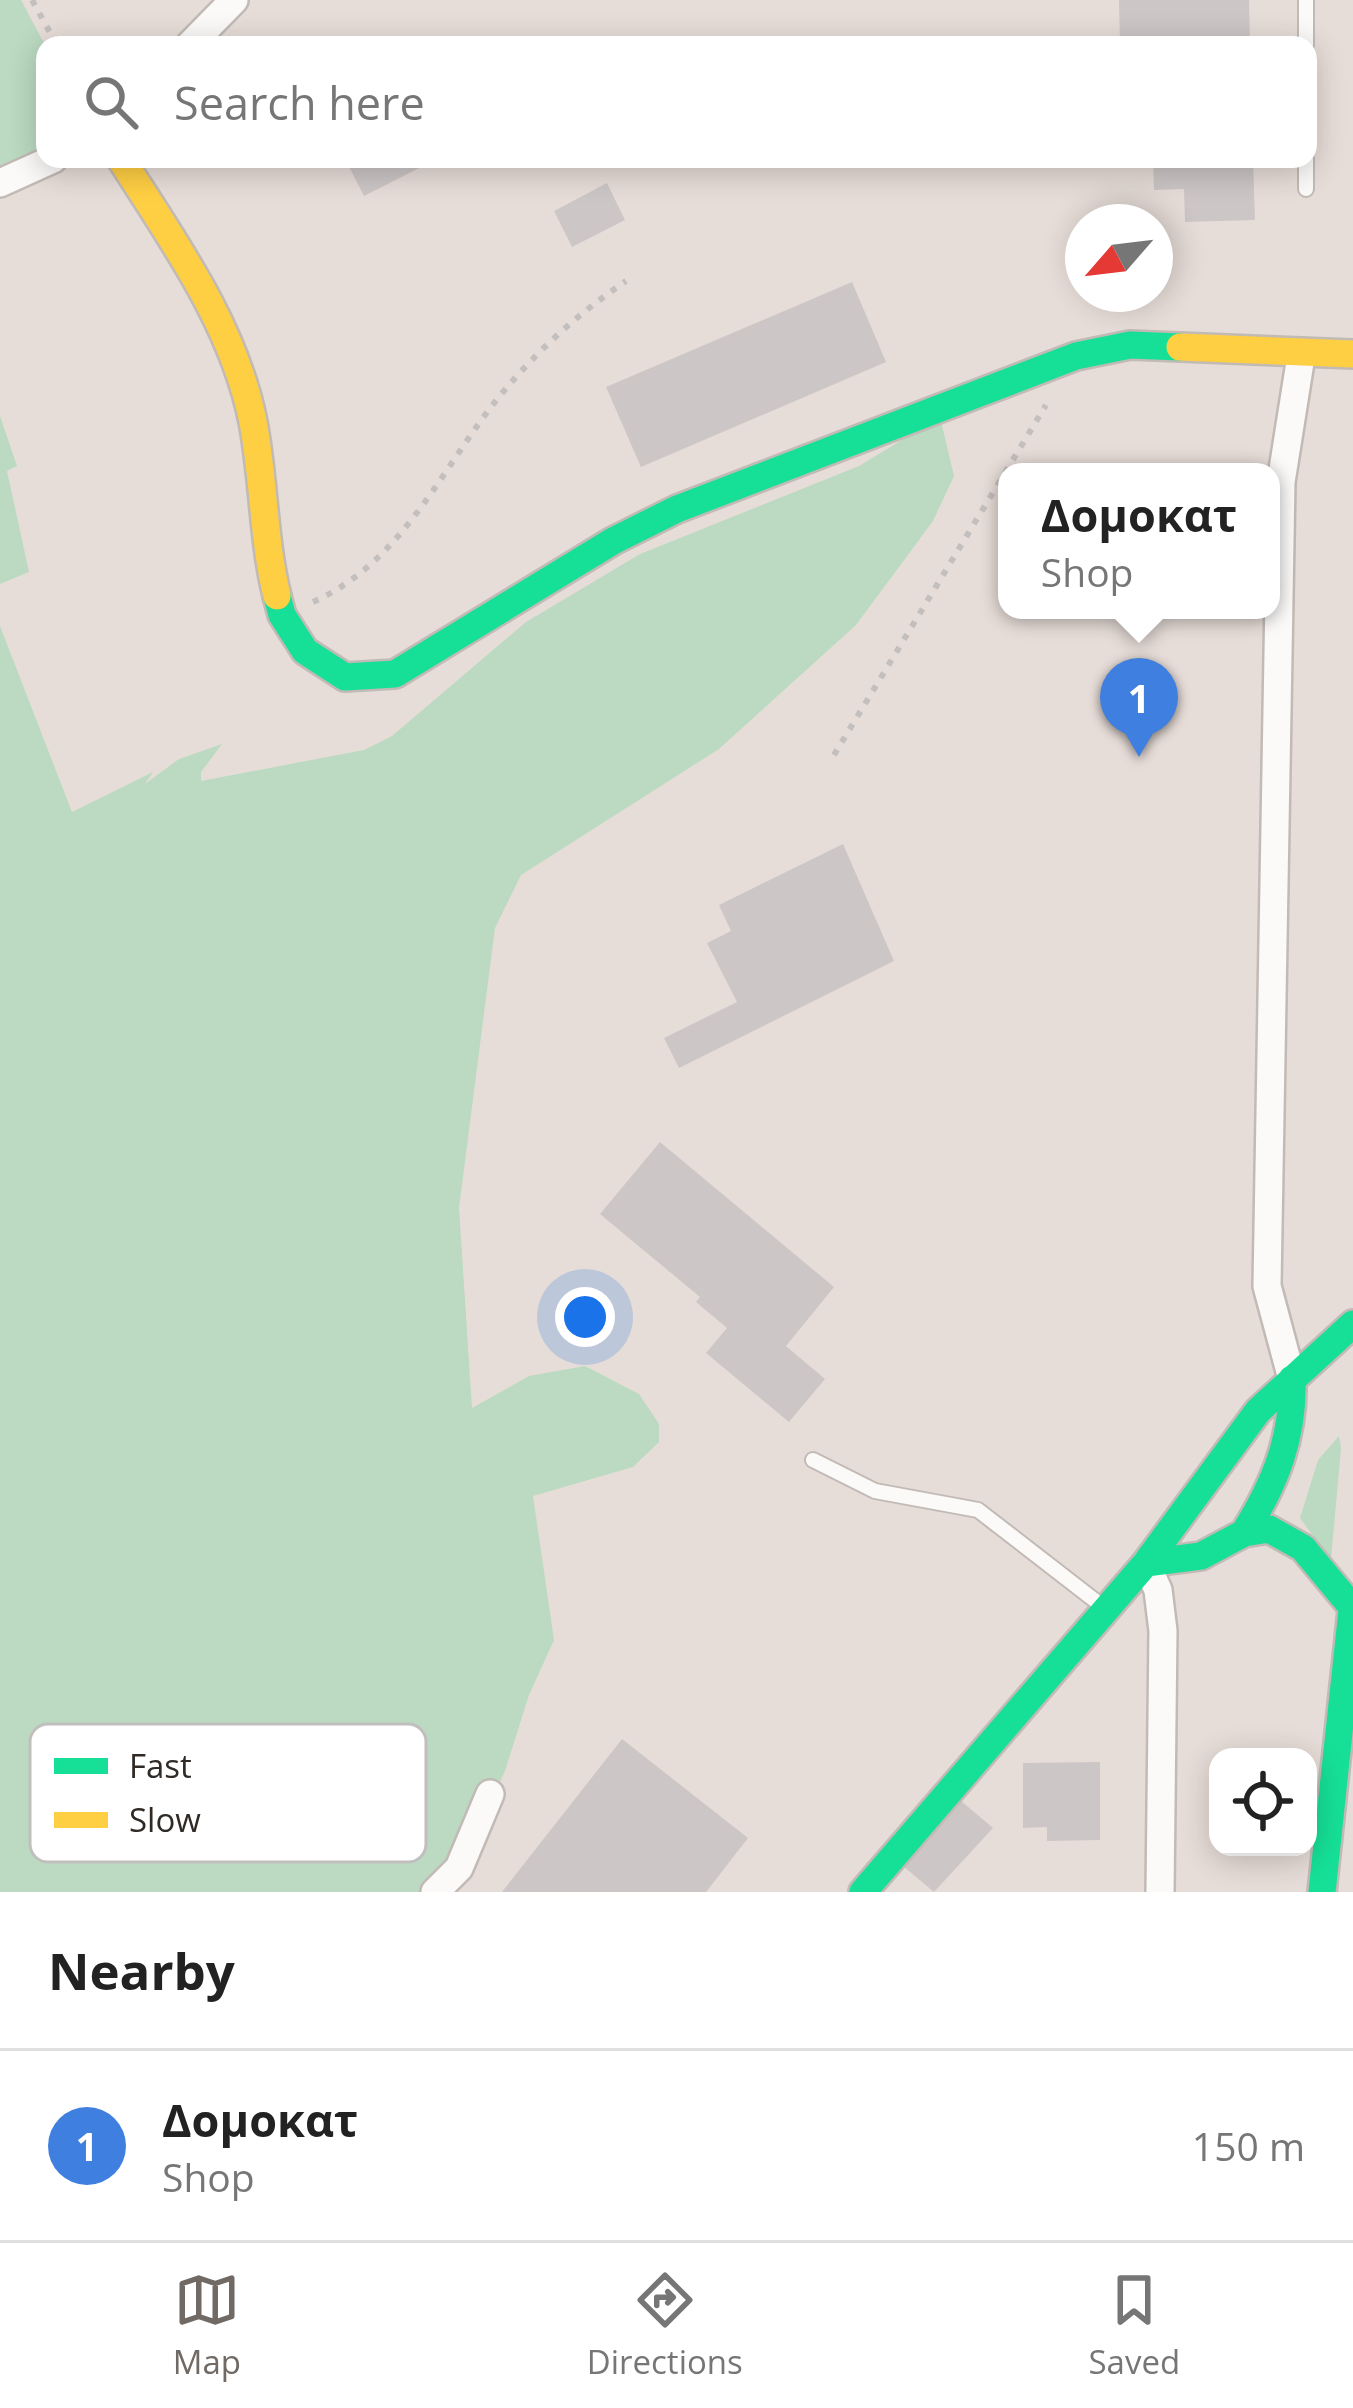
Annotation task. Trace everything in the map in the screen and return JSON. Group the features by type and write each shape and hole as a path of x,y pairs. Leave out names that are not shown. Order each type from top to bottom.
{"street":[{"path":"199,36 234,0"},
{"path":"0,183 36,167"},
{"path":"127,168 189,266 234,356 253,421 271,567 282,615 322,667 371,679 395,674 613,541 677,509 1076,356 1130,345 1301,356 1353,354"},
{"path":"1280,539 1281,482 1301,356"},
{"path":"1244,1533 1286,1452 1294,1408 1292,1379 1267,1286 1279,619"},
{"path":"863,1892 1146,1563 1258,1412 1353,1324"},
{"path":"1146,1563 1202,1556 1244,1533 1269,1529 1295,1541 1353,1604 1322,1892"},
{"path":"1146,1563 1157,1590 1163,1631 1160,1892"},
{"path":"435,1892 459,1868 490,1794"}],"lane":[{"path":"1306,0 1306,36"},
{"path":"1306,168 1306,189"},
{"path":"813,1460 875,1491 978,1510 1106,1609"}],"path":[{"path":"32,0 52,36"},
{"path":"282,615 329,595 387,548 540,350 626,280"},
{"path":"1011,463 1076,356"},
{"path":"834,755 998,485"}],"green space":[{"path":"0,0 21,0 40,36 36,36 36,152 0,170"},
{"path":"0,416 17,466 7,471 29,572 0,584"},
{"path":"940,417 954,476 933,521 856,625 719,749 521,875 495,928 459,1208 472,1408 529,1376 585,1366 639,1394 659,1424 659,1442 633,1467 533,1496 554,1640 529,1695 505,1771 470,1846 437,1892 0,1892 0,626 72,812 153,772 145,784 179,759 222,744 201,772 201,781 364,750 392,736 526,622 640,554 859,466"},
{"path":"1339,1436 1331,1560 1300,1518 1318,1460"}],"building":[{"path":"1119,0 1249,0 1250,36 1120,36"},
{"path":"350,168 419,168 364,196"},
{"path":"1153,168 1253,168 1255,220 1185,222 1184,189 1154,190"},
{"path":"607,183 625,220 572,247 554,211"},
{"path":"852,282 886,362 641,467 606,387"},
{"path":"843,844 894,961 679,1068 664,1038 737,1002 707,943 731,931 719,905"},
{"path":"660,1142 834,1287 786,1346 825,1379 789,1422 706,1353 727,1328 696,1302 700,1297 600,1214"},
{"path":"622,1739 748,1838 706,1892 502,1892"},
{"path":"1100,1762 1100,1840 1047,1841 1047,1827 1023,1828 1023,1763"},
{"path":"960,1800 993,1828 934,1892 903,1866"}],"traffic: fast":[{"path":"277,596 282,615 305,651 345,677 395,674 613,541 677,509 1076,356 1130,345 1180,347"},
{"path":"863,1892 1146,1563 1258,1411 1353,1324"},
{"path":"1244,1533 1280,1459 1290,1421 1292,1379"},
{"path":"1146,1563 1201,1556 1244,1533 1269,1529 1303,1548 1352,1607"},
{"path":"1322,1892 1353,1601"}],"traffic: slow":[{"path":"127,168 217,318 244,386 277,596"},
{"path":"1180,347 1353,354"}],"place":[{"name":"Δομοκατ","path":"1139,757"}]}
